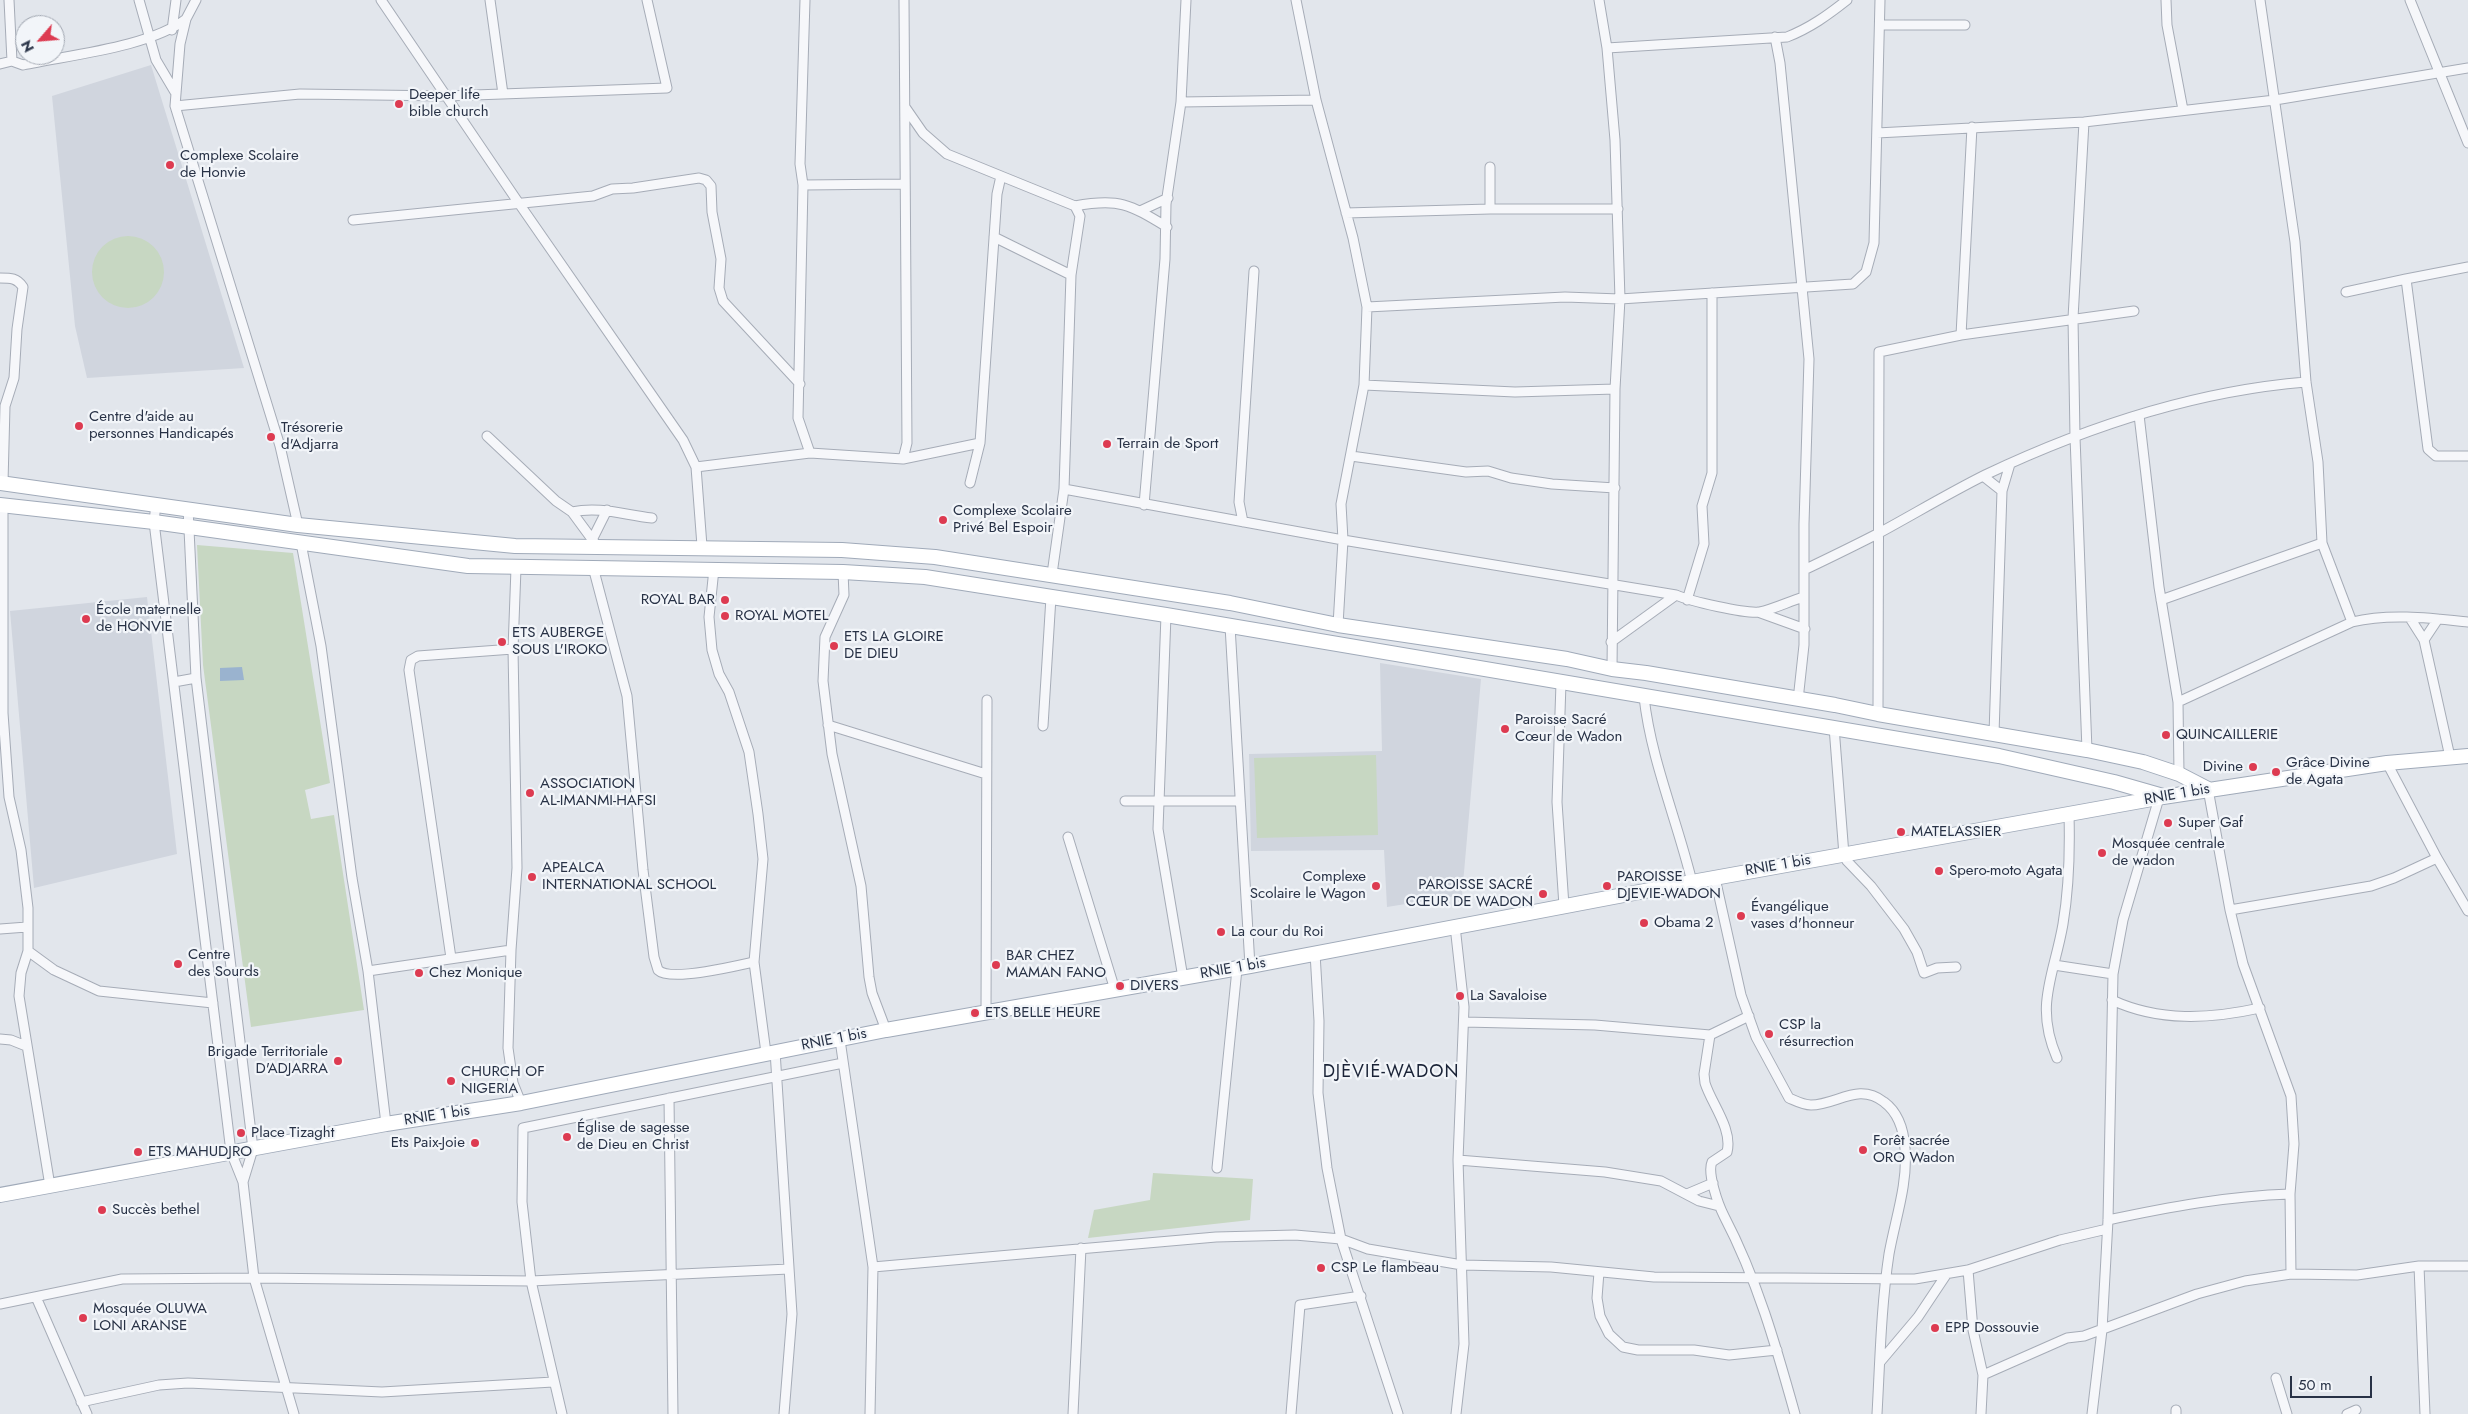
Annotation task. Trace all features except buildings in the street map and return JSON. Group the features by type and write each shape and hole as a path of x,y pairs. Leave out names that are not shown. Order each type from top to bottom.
{"main road":[{"path":"2,483 298,525 514,546 595,542 842,550 935,557 1230,603 1338,625 1567,658 1612,669 1835,705 2088,750 2143,762 2179,774 2208,789"},
{"path":"1,505 188,526 442,563 516,568 714,569 842,572 925,577 1166,615 1999,756 2114,782 2161,797"},
{"name":"RNIE 1 bis","path":"0,1195 386,1124 520,1103 886,1030 1244,967 1454,926 2161,797 2387,763 2468,756"}],"street":[{"path":"9,0 12,61"},
{"path":"139,0 156,60 175,93"},
{"path":"172,30 176,0"},
{"path":"196,0 186,19 180,44 175,106 280,446 298,525"},
{"path":"381,0 683,440 696,467 702,546"},
{"path":"490,0 503,94"},
{"path":"175,106 300,94 447,96 667,88 647,0"},
{"path":"805,0 800,164 802,185 798,418 810,453"},
{"path":"903,459 907,443 904,0"},
{"path":"1144,505 1168,198 1181,102 1186,0"},
{"path":"1296,0 1316,100 1368,306 1364,385 1341,504 1343,540 1338,625"},
{"path":"1599,0 1608,48 1615,140 1620,299 1615,389 1612,669"},
{"path":"1608,48 1787,37 1804,30 1847,0"},
{"path":"1368,306 1565,297 1620,299 1853,284 1866,272 1874,243 1880,0"},
{"path":"2166,0 2167,25 2183,110"},
{"path":"2260,0 2294,242 2306,382 2318,462 2322,543 2352,622"},
{"path":"2410,0 2468,143"},
{"path":"0,64 12,61 23,65 149,38 172,30 186,19"},
{"path":"1880,24 1965,25"},
{"path":"1775,37 1780,64 1800,288 1809,359 1804,629 1798,700"},
{"path":"1877,133 2084,122 2275,100 2468,68"},
{"path":"1181,102 1316,100"},
{"path":"905,107 923,133 947,154 1075,206 1114,202 1140,211 1167,227"},
{"path":"2084,122 2074,318 2075,437 2088,750"},
{"path":"1961,335 1972,127"},
{"path":"1490,167 1490,209"},
{"path":"970,483 980,442 997,194 1001,176"},
{"path":"353,220 593,196 624,187 633,188 699,178 706,180 711,186 712,212 721,259 719,288 723,301 800,384"},
{"path":"802,185 904,184"},
{"path":"1140,211 1168,198"},
{"path":"1052,574 1064,489 1071,276 1080,216 1075,206"},
{"path":"1346,213 1490,209 1618,209"},
{"path":"994,236 1071,276"},
{"path":"2346,292 2468,266"},
{"path":"1244,522 1239,502 1254,270"},
{"path":"0,278 10,278 18,281 23,288 17,328 14,378 6,406 2,483"},
{"path":"2406,279 2428,449 2436,456 2468,456"},
{"path":"1688,600 1704,544 1702,506 1712,473 1712,293"},
{"path":"1878,714 1879,352 1961,335 2134,311"},
{"path":"1804,570 1878,534 1983,476 2075,437 2139,415 2230,390 2306,382"},
{"path":"1364,385 1515,392 1615,389"},
{"path":"2139,415 2161,600 2178,702 2179,774"},
{"path":"487,436 556,501 572,512 595,542"},
{"path":"696,467 810,453 903,459 980,442"},
{"path":"907,443 918,456"},
{"path":"1351,456 1466,472 1488,471 1511,478 1615,488"},
{"path":"1994,734 2002,491 2010,464"},
{"path":"1983,476 2002,491"},
{"path":"1064,489 1343,540 1460,558 1612,586 1676,595 1688,600 1758,612 1804,629"},
{"path":"1225,519 1239,502"},
{"path":"156,504 154,522 231,1152 243,1182 254,1278 294,1414"},
{"path":"1,505 3,713 9,797 26,888 28,951 21,974 19,996 50,1186"},
{"path":"188,508 196,678 253,1149 243,1182"},
{"path":"572,512 588,509 607,510 626,516 652,518"},
{"path":"595,542 607,510"},
{"path":"302,543 321,646 352,878 368,971 386,1124"},
{"path":"2161,600 2322,543"},
{"path":"593,567 627,696 643,870 654,957 658,970 666,975 754,962"},
{"path":"516,568 513,649 517,868 511,950 508,1048 513,1083 520,1103"},
{"path":"714,569 709,617 712,650 749,752 763,858 754,962 776,1076 792,1314 784,1414"},
{"path":"842,572 844,595 825,636 823,681 832,754 861,886 869,977 872,993 886,1030"},
{"path":"1611,642 1676,595"},
{"path":"1043,726 1051,597"},
{"path":"1758,612 1804,597"},
{"path":"1166,615 1158,829 1183,978"},
{"path":"2178,702 2352,622 2371,618 2438,619 2468,622"},
{"path":"2410,618 2424,640 2450,757"},
{"path":"2424,640 2438,619"},
{"path":"1217,1168 1244,967 1239,801 1230,626"},
{"path":"451,958 409,670 411,660 418,656 513,649"},
{"path":"174,682 196,678"},
{"path":"1561,683 1557,802 1564,906"},
{"path":"1644,697 1654,751 1692,882"},
{"path":"986,1012 987,700"},
{"path":"828,725 986,774"},
{"path":"1834,727 1844,855 1847,861 1871,886 1904,929 1917,952 1924,973 1937,968 1956,967"},
{"path":"2387,763 2437,858 2468,911"},
{"path":"2208,789 2230,910 2243,964 2291,1096 2294,1144 2290,1194 2291,1274"},
{"path":"2092,1414 2102,1330 2108,1220 2113,974 2127,903 2161,797"},
{"path":"1125,800 1239,801"},
{"path":"2057,1058 2045,1017 2047,990 2054,965 2066,896 2069,814"},
{"path":"1068,837 1114,990"},
{"path":"2230,910 2371,886 2394,878 2437,858"},
{"path":"1715,878 1741,995 1756,1037 1789,1098 1811,1105 1845,1095 1874,1096 1885,1102 1903,1128 1904,1173 1886,1279 1877,1414"},
{"path":"1454,926 1464,1007 1458,1160 1464,1344 1456,1414"},
{"path":"0,929 27,927"},
{"path":"368,971 511,950"},
{"path":"28,951 54,970 99,991 213,1003"},
{"path":"1315,954 1319,1021 1318,1093 1326,1168 1341,1239 1398,1414"},
{"path":"2054,965 2113,974"},
{"path":"2112,1000 2146,1011 2189,1017 2229,1014 2260,1008"},
{"path":"1464,1022 1595,1025 1710,1035 1749,1016"},
{"path":"1710,1035 1704,1074 1705,1082 1726,1134 1728,1148 1727,1152 1712,1162 1709,1168 1719,1206 1754,1280 1795,1414"},
{"path":"0,1039 11,1040 26,1046"},
{"path":"840,1040 873,1267 870,1414"},
{"path":"562,1414 553,1382 531,1281 522,1202 523,1128 843,1063"},
{"path":"668,1098 673,1414"},
{"path":"1458,1160 1605,1172 1661,1182 1699,1201 1719,1206"},
{"path":"1687,1194 1713,1183"},
{"path":"2108,1220 2206,1200 2290,1194"},
{"path":"873,1267 1216,1237 1295,1235 1341,1239 1368,1249 1462,1264 1551,1267 1654,1277 1754,1280 1886,1279 1946,1275 1968,1270 2060,1240 2107,1229"},
{"path":"1073,1414 1081,1248"},
{"path":"2420,1266 2425,1414"},
{"path":"1983,1375 2067,1338 2084,1336 2102,1330 2219,1287 2291,1274 2357,1275 2420,1266 2468,1266"},
{"path":"0,1304 122,1279 254,1278 531,1281 789,1270"},
{"path":"1968,1270 1973,1330 1983,1375 1981,1414"},
{"path":"1600,1272 1596,1298 1600,1316 1609,1334 1623,1347 1638,1350 1694,1350 1729,1355 1776,1350"},
{"path":"1880,1362 1918,1317 1946,1275"},
{"path":"36,1296 87,1414"},
{"path":"1291,1414 1300,1305 1361,1296"},
{"path":"2276,1378 2287,1414"},
{"path":"82,1402 159,1385 188,1383 382,1392 553,1382"},
{"path":"2347,1414 2356,1410"}],"shaded area":[{"path":"151,65 244,368 87,378 75,326 52,96"},
{"path":"147,597 177,854 34,888 10,611"},
{"path":"1380,663 1481,679 1462,895 1387,907 1384,850 1251,851 1249,754 1382,751"}],"green space":[{"path":"135,236 154,246 162,258 164,272 162,286 154,298 142,306 121,308 102,298 94,286 92,265 102,246 114,238"},
{"path":"197,545 293,553 330,783 305,790 311,819 334,815 364,1010 251,1027 203,665"},
{"path":"1376,755 1378,835 1257,838 1254,758"},
{"path":"1153,1173 1253,1179 1250,1220 1088,1238 1094,1210 1150,1200"}],"water":[{"path":"242,667 244,680 220,681 220,668"}],"place":[{"name":"Deeper life bible church","path":"399,104"},
{"name":"Complexe Scolaire de Honvie","path":"170,165"},
{"name":"Centre d'aide au personnes Handicapés","path":"79,426"},
{"name":"Trésorerie d'Adjarra","path":"271,437"},
{"name":"Terrain de Sport","path":"1107,444"},
{"name":"Complexe Scolaire Privé Bel Espoir","path":"943,520"},
{"name":"ROYAL BAR","path":"725,600"},
{"name":"ROYAL MOTEL","path":"725,616"},
{"name":"École maternelle de HONVIE","path":"86,619"},
{"name":"ETS AUBERGE SOUS L'IROKO","path":"502,642"},
{"name":"ETS LA GLOIRE DE DIEU","path":"834,646"},
{"name":"Paroisse Sacré Cœur de Wadon","path":"1505,729"},
{"name":"QUINCAILLERIE","path":"2166,735"},
{"name":"Divine","path":"2253,767"},
{"name":"Grâce Divine de Agata","path":"2276,772"},
{"name":"ASSOCIATION AL-IMANMI-HAFSI","path":"530,793"},
{"name":"Super Gaf","path":"2168,823"},
{"name":"MATELASSIER","path":"1901,832"},
{"name":"Mosquée centrale de wadon","path":"2102,853"},
{"name":"Spero-moto Agata","path":"1939,871"},
{"name":"APEALCA INTERNATIONAL SCHOOL","path":"532,877"},
{"name":"Complexe Scolaire le Wagon","path":"1376,886"},
{"name":"PAROISSE DJEVIE-WADON","path":"1607,886"},
{"name":"PAROISSE SACRÉ CŒUR DE WADON","path":"1543,894"},
{"name":"Évangélique vases d'honneur","path":"1741,916"},
{"name":"Obama 2","path":"1644,923"},
{"name":"La cour du Roi","path":"1221,932"},
{"name":"Centre des Sourds","path":"178,964"},
{"name":"BAR CHEZ MAMAN FANO","path":"996,965"},
{"name":"Chez Monique","path":"419,973"},
{"name":"DIVERS","path":"1120,986"},
{"name":"La Savaloise","path":"1460,996"},
{"name":"ETS BELLE HEURE","path":"975,1013"},
{"name":"CSP la résurrection","path":"1769,1034"},
{"name":"Brigade Territoriale D'ADJARRA","path":"338,1061"},
{"name":"CHURCH OF NIGERIA","path":"451,1081"},
{"name":"Place Tizaght","path":"241,1133"},
{"name":"Église de sagesse de Dieu en Christ","path":"567,1137"},
{"name":"Ets Paix-Joie","path":"475,1143"},
{"name":"Forêt sacrée ORO Wadon","path":"1863,1150"},
{"name":"ETS MAHUDJRO","path":"138,1152"},
{"name":"Succès bethel","path":"102,1210"},
{"name":"CSP Le flambeau","path":"1321,1268"},
{"name":"Mosquée OLUWA LONI ARANSE","path":"83,1318"},
{"name":"EPP Dossouvie","path":"1935,1328"}],"district":[{"name":"DJÈVIÉ-WADON","path":"1391,1073"}]}
